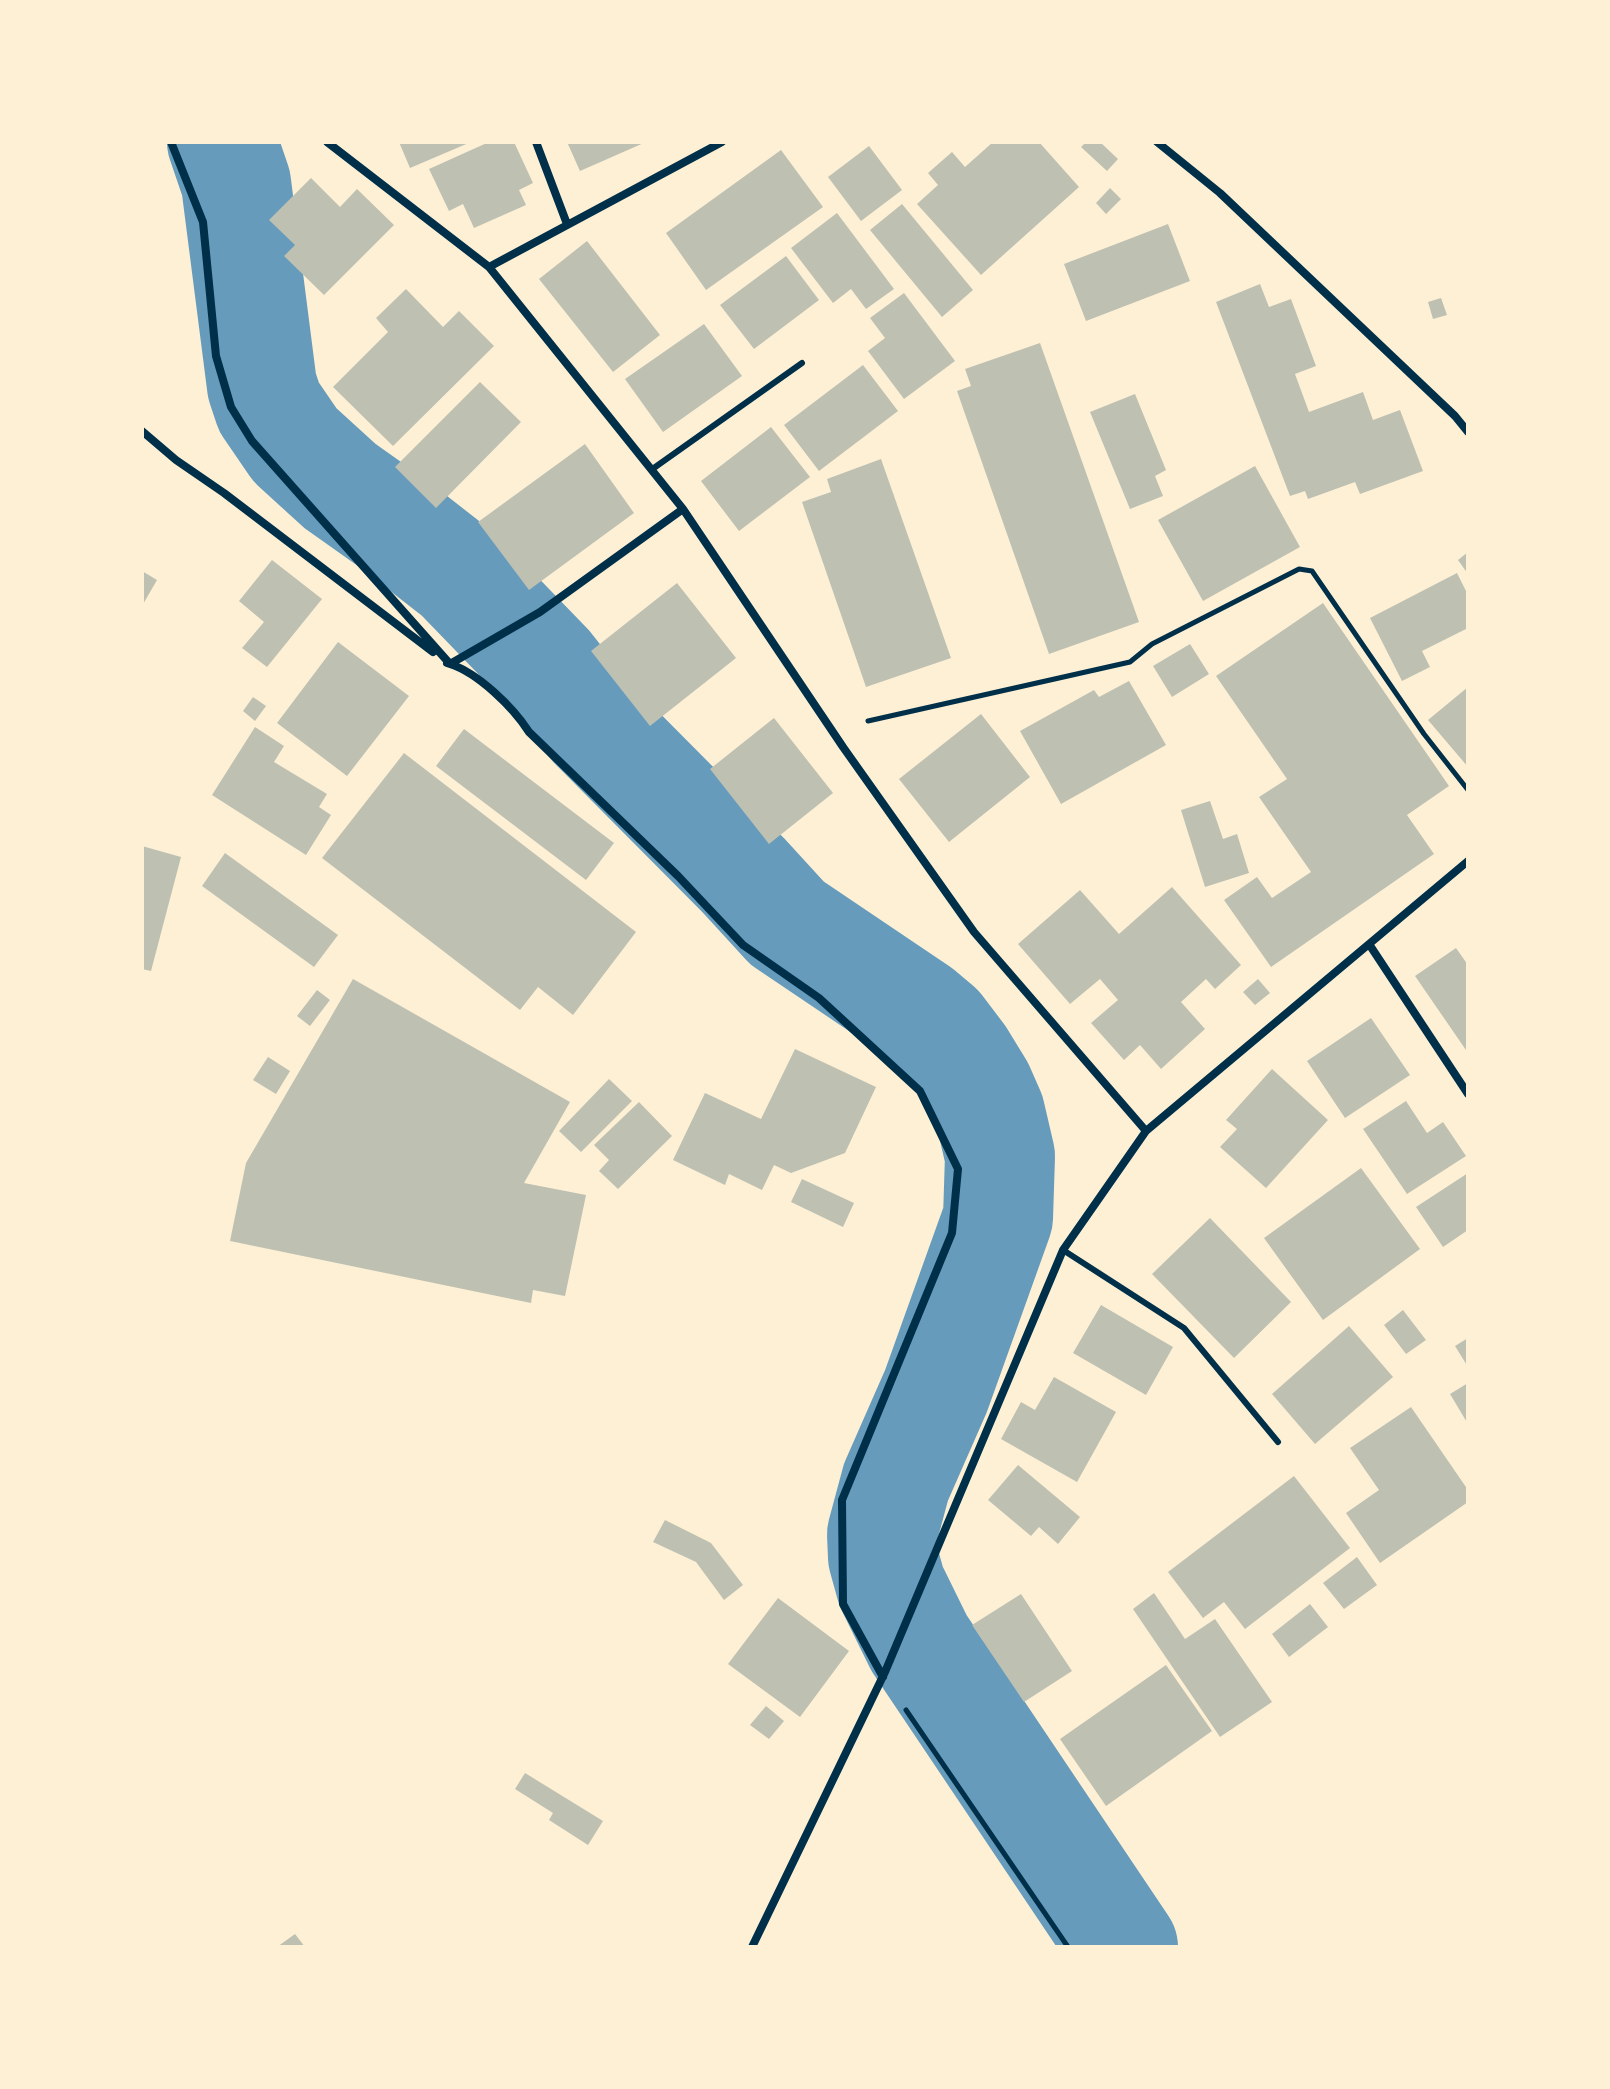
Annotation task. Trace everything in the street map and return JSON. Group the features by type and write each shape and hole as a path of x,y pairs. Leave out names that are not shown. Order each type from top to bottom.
{"street":[{"path":"171,142 203,222 212,333 231,407 269,462 450,664"},
{"path":"327,142 489,267 683,509 831,730 974,932 1146,1131"},
{"path":"536,142 567,224"},
{"path":"489,267 722,142"},
{"path":"1157,142 1220,193 1455,416 1468,432"},
{"path":"142,431 176,460 450,664 466,669 520,717 529,732 678,876 743,945 819,998 920,1091 958,1169 952,1233 842,1500 843,1604 884,1674"},
{"path":"450,664 540,612 683,509"},
{"path":"752,1947 884,1674 1063,1250 1146,1131 1468,861"},
{"path":"1369,944 1468,1094"}],"lane":[{"path":"651,470 802,363"},
{"path":"1063,1250 1184,1328 1278,1442"}],"path":[{"path":"831,730 1130,662 1152,644 1299,569 1312,571 1424,734 1468,790"},
{"path":"884,1674 1068,1947"}],"building":[{"path":"399,142 471,142 410,168"},
{"path":"489,142 514,142 533,183 519,190 526,205 474,228 463,204 449,211 429,169"},
{"path":"567,142 646,142 580,171"},
{"path":"993,142 1039,142 1079,187 981,275 917,204 938,185 928,173 952,152 965,167"},
{"path":"1086,142 1100,142 1118,159 1107,171 1081,147"},
{"path":"869,146 902,190 861,221 828,177"},
{"path":"781,150 823,207 706,290 666,233"},
{"path":"311,178 340,207 357,189 394,225 324,295 284,256 295,245 269,220"},
{"path":"1110,188 1121,199 1106,214 1096,203"},
{"path":"902,204 973,290 942,317 870,230"},
{"path":"837,213 894,289 866,309 851,289 833,303 791,248"},
{"path":"1168,224 1190,281 1086,321 1064,264"},
{"path":"587,241 660,335 613,372 539,279"},
{"path":"786,256 819,300 754,349 720,305"},
{"path":"1260,284 1269,307 1291,299 1316,366 1295,374 1309,412 1363,392 1373,420 1400,410 1423,471 1360,494 1355,482 1308,499 1305,491 1290,496 1216,302"},
{"path":"406,289 443,327 459,311 494,346 393,446 333,387 388,332 376,318"},
{"path":"904,293 955,361 904,399 868,351 885,338 870,318"},
{"path":"1441,298 1447,315 1433,319 1428,302"},
{"path":"704,324 742,376 663,432 625,379"},
{"path":"1040,343 1139,622 1049,654 957,391 971,386 965,369"},
{"path":"863,365 898,411 819,471 784,425"},
{"path":"480,382 521,422 436,508 395,467"},
{"path":"1135,394 1166,470 1155,476 1163,496 1130,509 1090,412"},
{"path":"771,427 810,477 739,531 701,481"},
{"path":"585,444 634,513 529,590 478,522"},
{"path":"881,459 951,658 866,687 802,502 831,492 827,479"},
{"path":"1255,466 1300,547 1203,601 1158,520"},
{"path":"1468,552 1468,574 1458,560"},
{"path":"272,560 322,599 267,667 242,648 264,622 239,601"},
{"path":"142,571 157,580 142,606"},
{"path":"1457,573 1468,595 1468,628 1422,651 1430,667 1402,681 1370,618"},
{"path":"677,583 736,658 650,726 591,651"},
{"path":"1323,603 1449,786 1407,815 1434,854 1271,967 1224,900 1257,877 1272,898 1311,872 1259,797 1287,779 1216,676"},
{"path":"338,642 409,696 347,776 277,723"},
{"path":"1190,644 1209,674 1172,697 1153,666"},
{"path":"1129,681 1166,745 1061,804 1020,731 1094,690 1099,697"},
{"path":"1468,687 1468,767 1428,720"},
{"path":"253,697 266,706 255,721 243,711"},
{"path":"981,714 1030,777 949,842 899,779"},
{"path":"774,718 833,793 769,844 710,769"},
{"path":"255,727 284,746 274,762 327,794 319,807 331,815 306,855 212,795"},
{"path":"464,729 614,843 586,880 436,766"},
{"path":"404,753 636,932 573,1015 538,987 520,1010 322,858"},
{"path":"1210,801 1223,839 1237,834 1249,873 1205,887 1181,810"},
{"path":"142,846 181,857 151,971 142,969"},
{"path":"225,853 338,935 314,967 202,886"},
{"path":"1172,887 1241,965 1215,989 1206,979 1181,1002 1205,1029 1161,1069 1140,1045 1124,1060 1091,1023 1118,1000 1100,979 1070,1004 1018,944 1080,890 1119,934"},
{"path":"1456,948 1468,965 1468,1053 1415,976"},
{"path":"353,979 570,1102 524,1183 586,1195 565,1296 533,1290 531,1303 230,1241 246,1163"},
{"path":"1258,979 1270,993 1255,1005 1243,992"},
{"path":"317,990 330,1000 310,1026 297,1016"},
{"path":"1371,1018 1410,1075 1345,1118 1307,1061"},
{"path":"795,1049 876,1087 845,1153 791,1173 774,1165 762,1190 729,1174 725,1185 673,1160 705,1093 761,1119"},
{"path":"268,1057 290,1071 276,1094 253,1080"},
{"path":"1272,1069 1328,1120 1266,1188 1220,1147 1237,1129 1226,1120"},
{"path":"609,1079 632,1101 581,1152 559,1131"},
{"path":"1406,1101 1427,1133 1443,1122 1466,1156 1407,1194 1363,1129"},
{"path":"639,1102 672,1136 618,1189 599,1171 609,1160 594,1145"},
{"path":"1361,1168 1420,1249 1323,1320 1264,1238"},
{"path":"1468,1173 1468,1230 1443,1247 1416,1207"},
{"path":"802,1179 854,1203 843,1227 791,1202"},
{"path":"1210,1218 1291,1302 1234,1358 1152,1274"},
{"path":"1101,1305 1173,1347 1146,1395 1073,1353"},
{"path":"1403,1310 1426,1340 1406,1354 1384,1325"},
{"path":"1349,1326 1393,1377 1315,1444 1272,1394"},
{"path":"1468,1338 1468,1367 1455,1346"},
{"path":"1054,1377 1116,1412 1077,1482 1001,1439 1021,1402 1035,1410"},
{"path":"1468,1383 1468,1424 1450,1394"},
{"path":"1411,1407 1468,1490 1468,1502 1380,1563 1346,1513 1379,1490 1350,1448"},
{"path":"1018,1465 1080,1517 1058,1544 1039,1527 1031,1536 988,1500"},
{"path":"1294,1476 1350,1548 1245,1629 1224,1602 1203,1618 1168,1572"},
{"path":"665,1520 711,1543 743,1585 724,1600 696,1562 653,1542"},
{"path":"1357,1557 1377,1585 1344,1609 1323,1583"},
{"path":"1154,1593 1185,1639 1215,1619 1272,1702 1220,1737 1133,1609"},
{"path":"1021,1594 1072,1671 1024,1702 972,1625"},
{"path":"778,1598 849,1651 800,1717 728,1664"},
{"path":"1310,1604 1328,1627 1289,1657 1272,1634"},
{"path":"1166,1665 1212,1731 1106,1806 1060,1739"},
{"path":"766,1706 784,1721 769,1739 750,1725"},
{"path":"525,1773 603,1821 588,1845 549,1820 553,1813 515,1789"},
{"path":"295,1934 305,1947 277,1947"}],"waterway":[{"path":"222,142 236,183 262,386 269,407 295,445 340,486 459,575 548,667 593,724 787,923 938,1028 979,1088 990,1113 1000,1156 998,1218 936,1391 896,1482 882,1534 883,1557 891,1586 919,1643 1123,1947"}]}
